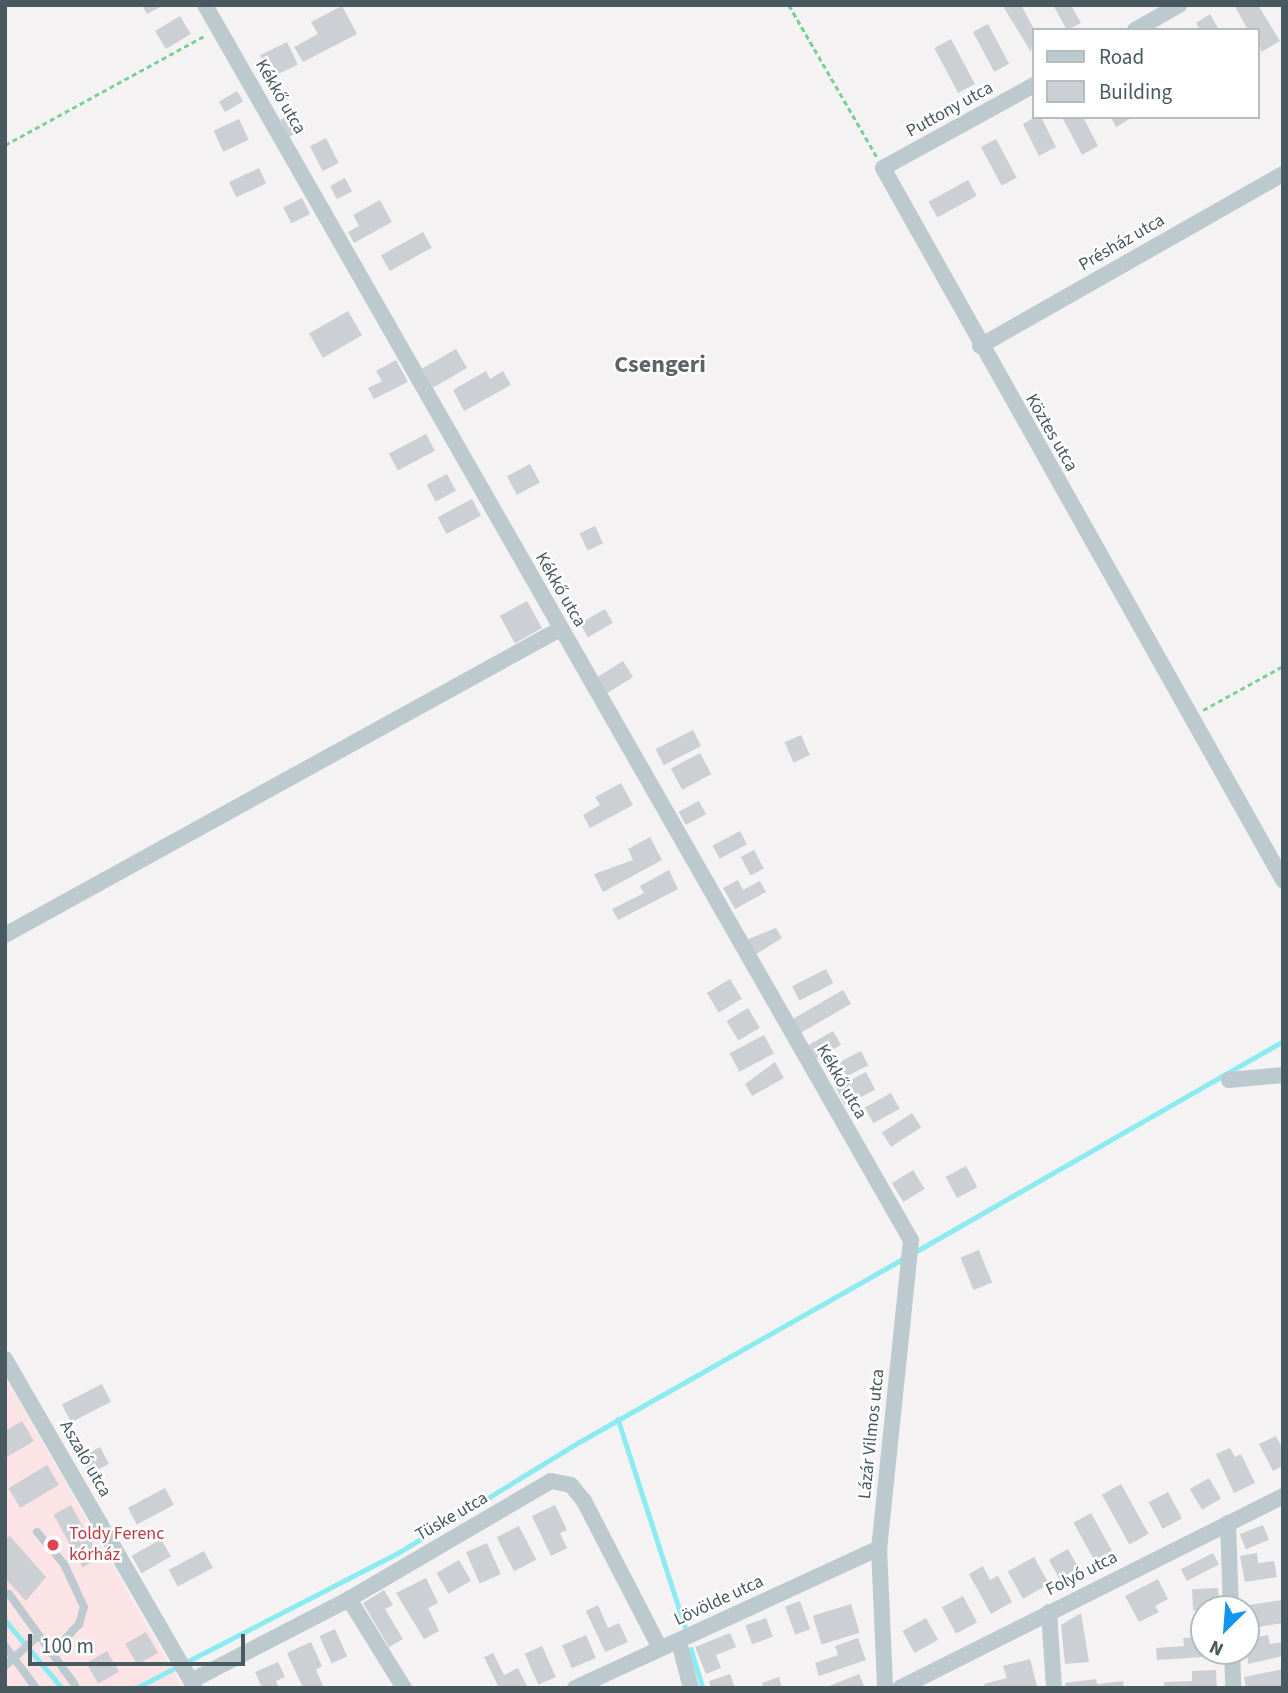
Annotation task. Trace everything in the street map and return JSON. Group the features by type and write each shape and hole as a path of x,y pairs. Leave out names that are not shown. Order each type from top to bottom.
{"street":[{"name":"Kékkő utca","path":"205,5 882,1194"},
{"path":"1139,28 1179,5"},
{"name":"Puttony utca","path":"883,168 1032,86"},
{"name":"Köztes utca","path":"883,168 979,346 1283,880"},
{"name":"Présház utca","path":"979,346 1283,174"},
{"path":"5,935 560,629"},
{"path":"1229,1080 1283,1074"},
{"name":"Lázár Vilmos utca","path":"882,1194 911,1255 879,1548 885,1688"},
{"name":"Aszaló utca","path":"5,1359 191,1681"},
{"name":"Tüske utca","path":"191,1681 349,1599 551,1481 571,1485 583,1501 660,1648"},
{"name":"Folyó utca","path":"900,1688 1283,1496"},
{"path":"1228,1523 1231,1595"},
{"name":"Lövölde utca","path":"575,1688 879,1548"},
{"path":"349,1599 404,1688"},
{"path":"1049,1612 1054,1688"},
{"path":"678,1642 691,1688"},
{"path":"1232,1665 1233,1688"}],"lane":[{"path":"37,1532 64,1564 84,1607 79,1625 52,1653"},
{"path":"9,1594 37,1637 75,1685"},
{"path":"5,1666 37,1637"},
{"path":"5,1646 17,1655 37,1688"}],"path":[{"path":"789,5 883,168"},
{"path":"5,145 219,28"},
{"path":"1191,717 1283,666"}],"shaded area":[{"name":"Toldy Ferenc kórház","path":"5,1378 20,1403 183,1688 5,1688"}],"building":[{"path":"142,5 164,5 147,14"},
{"path":"1008,5 1021,5 1033,28 1031,52 1004,8"},
{"path":"1053,5 1071,5 1081,23 1066,28"},
{"path":"1234,5 1258,5 1280,41 1261,52 1260,28 1247,28"},
{"path":"342,6 357,34 303,62 294,47 318,34 311,22"},
{"path":"1210,14 1218,28 1199,28 1196,23"},
{"path":"180,16 191,34 166,49 155,31"},
{"path":"988,24 1009,64 994,72 973,32"},
{"path":"951,39 975,84 958,93 934,48"},
{"path":"287,42 298,64 271,78 260,55"},
{"path":"237,91 243,101 225,112 219,102"},
{"path":"295,113 303,130 289,137 280,120"},
{"path":"239,119 249,140 223,152 214,131"},
{"path":"1032,119 1042,119 1056,147 1039,156 1023,124"},
{"path":"1063,119 1084,119 1098,146 1082,155"},
{"path":"1112,119 1130,119 1116,127"},
{"path":"326,138 339,163 323,171 310,146"},
{"path":"996,139 1017,178 1002,186 981,147"},
{"path":"259,168 266,183 236,197 229,182"},
{"path":"345,178 352,191 337,199 330,186"},
{"path":"968,180 977,196 937,218 929,202"},
{"path":"302,198 310,214 291,224 283,208"},
{"path":"380,200 392,222 354,243 348,232 359,226 353,215"},
{"path":"423,232 432,248 390,271 381,255"},
{"path":"348,311 362,335 323,358 309,334"},
{"path":"456,349 467,368 433,388 422,368"},
{"path":"396,360 408,382 374,399 368,388 382,381 376,371"},
{"path":"486,371 490,379 503,371 511,385 464,411 453,390"},
{"path":"426,434 435,451 398,470 389,454"},
{"path":"530,464 540,483 517,495 507,476"},
{"path":"447,474 456,491 436,502 427,485"},
{"path":"472,499 481,516 446,534 438,517"},
{"path":"595,526 603,543 588,550 580,533"},
{"path":"527,601 542,628 515,643 500,616"},
{"path":"605,609 613,623 588,637 580,624"},
{"path":"623,661 633,677 607,694 597,677"},
{"path":"693,730 701,746 664,765 656,749"},
{"path":"801,735 810,755 794,762 785,742"},
{"path":"700,753 711,774 682,790 671,768"},
{"path":"621,783 633,805 590,828 583,815 600,805 595,797"},
{"path":"699,801 706,814 686,825 679,812"},
{"path":"740,831 747,844 720,859 713,846"},
{"path":"650,837 662,860 603,892 594,874 633,860 628,849"},
{"path":"754,850 764,869 751,876 741,857"},
{"path":"669,870 678,889 618,920 612,909 644,893 640,886"},
{"path":"738,880 743,890 760,881 766,892 735,909 723,888"},
{"path":"776,928 782,938 755,955 746,940"},
{"path":"826,969 833,983 799,1001 792,986"},
{"path":"730,979 742,999 719,1013 707,993"},
{"path":"843,990 851,1004 800,1033 792,1020"},
{"path":"748,1008 760,1028 738,1041 727,1021"},
{"path":"833,1031 841,1045 817,1059 809,1045"},
{"path":"764,1035 774,1054 739,1072 730,1053"},
{"path":"861,1051 868,1065 847,1076 840,1062"},
{"path":"775,1062 784,1078 752,1096 745,1084"},
{"path":"866,1072 875,1090 845,1105 836,1087"},
{"path":"891,1093 900,1109 873,1123 865,1108"},
{"path":"912,1113 921,1127 891,1147 882,1133"},
{"path":"966,1166 977,1187 957,1198 946,1177"},
{"path":"913,1170 925,1189 903,1202 892,1183"},
{"path":"979,1250 992,1282 974,1290 960,1257"},
{"path":"102,1384 111,1402 71,1422 62,1404"},
{"path":"22,1421 34,1441 5,1458 5,1431"},
{"path":"1276,1436 1283,1450 1283,1466 1273,1471 1259,1444"},
{"path":"100,1447 109,1464 89,1474 81,1457"},
{"path":"1230,1448 1235,1457 1241,1454 1255,1483 1234,1493 1216,1454"},
{"path":"47,1465 59,1485 20,1508 8,1488"},
{"path":"1209,1478 1221,1499 1202,1510 1190,1489"},
{"path":"1121,1484 1149,1534 1129,1545 1102,1495"},
{"path":"165,1488 174,1505 137,1524 128,1508"},
{"path":"1168,1492 1182,1518 1163,1529 1149,1502"},
{"path":"71,1505 100,1557 83,1567 54,1515"},
{"path":"555,1505 567,1530 560,1533 567,1548 551,1556 532,1516"},
{"path":"1091,1513 1112,1551 1094,1560 1074,1523"},
{"path":"1263,1525 1269,1540 1246,1549 1240,1534"},
{"path":"519,1526 536,1560 514,1571 497,1537"},
{"path":"10,1536 46,1577 26,1601 5,1578 5,1540"},
{"path":"161,1539 171,1556 142,1573 132,1556"},
{"path":"487,1543 501,1574 480,1583 466,1552"},
{"path":"1068,1549 1080,1571 1061,1582 1049,1560"},
{"path":"204,1551 213,1568 178,1587 169,1570"},
{"path":"1213,1553 1219,1565 1187,1581 1181,1569"},
{"path":"1257,1553 1258,1563 1274,1561 1277,1577 1245,1582 1240,1556"},
{"path":"1034,1557 1049,1584 1023,1599 1008,1572"},
{"path":"459,1560 471,1581 448,1594 436,1573"},
{"path":"983,1566 990,1580 998,1576 1012,1602 991,1614 969,1574"},
{"path":"426,1578 438,1603 428,1608 439,1631 424,1639 396,1593"},
{"path":"1158,1579 1168,1599 1155,1606 1159,1612 1139,1622 1125,1596"},
{"path":"1218,1588 1218,1595 1192,1595 1192,1589"},
{"path":"384,1590 393,1605 385,1609 403,1639 389,1647 363,1603"},
{"path":"963,1596 977,1622 956,1634 942,1607"},
{"path":"1282,1600 1283,1623 1260,1627 1260,1603"},
{"path":"800,1601 810,1629 795,1635 785,1606"},
{"path":"851,1604 860,1633 822,1644 813,1616"},
{"path":"598,1605 608,1628 619,1623 628,1642 605,1652 586,1611"},
{"path":"1081,1613 1089,1662 1065,1664 1061,1625"},
{"path":"766,1618 773,1637 752,1644 745,1626"},
{"path":"926,1618 938,1640 915,1653 902,1631"},
{"path":"335,1629 347,1656 332,1663 319,1636"},
{"path":"146,1632 158,1653 137,1665 125,1644"},
{"path":"730,1633 736,1647 716,1655 721,1668 706,1674 695,1647"},
{"path":"586,1635 596,1658 572,1668 562,1645"},
{"path":"1268,1635 1270,1644 1283,1642 1283,1656 1260,1661 1260,1636"},
{"path":"858,1638 866,1660 819,1676 815,1663 838,1655 835,1646"},
{"path":"1183,1638 1190,1638 1190,1658 1157,1660 1156,1648 1184,1646"},
{"path":"311,1642 322,1666 316,1670 324,1688 303,1688 287,1653"},
{"path":"542,1646 556,1677 538,1685 525,1654"},
{"path":"107,1651 119,1672 98,1684 86,1663"},
{"path":"493,1653 504,1675 518,1668 528,1688 499,1688 484,1657"},
{"path":"1030,1659 1037,1686 985,1688 984,1684 1007,1678 1003,1666"},
{"path":"278,1662 285,1677 276,1681 279,1688 262,1688 255,1672"},
{"path":"1283,1669 1283,1688 1246,1688 1244,1677"},
{"path":"1216,1670 1217,1688 1164,1688 1164,1682 1192,1681 1192,1671"},
{"path":"730,1674 735,1688 711,1688 709,1681"},
{"path":"859,1674 865,1688 824,1688"},
{"path":"779,1677 782,1688 763,1688 762,1683"},
{"path":"1096,1679 1097,1684 1123,1681 1124,1688 1066,1688 1065,1683"}],"waterway":[{"path":"915,1252 1283,1041"},
{"path":"136,1688 398,1553 581,1441 904,1258"},
{"path":"618,1419 685,1626"},
{"path":"5,1620 62,1688"},
{"path":"691,1649 703,1688"}],"place":[{"name":"Toldy Ferenc kórház","path":"53,1545"}],"district":[{"name":"Csengeri","path":"660,365"}]}
